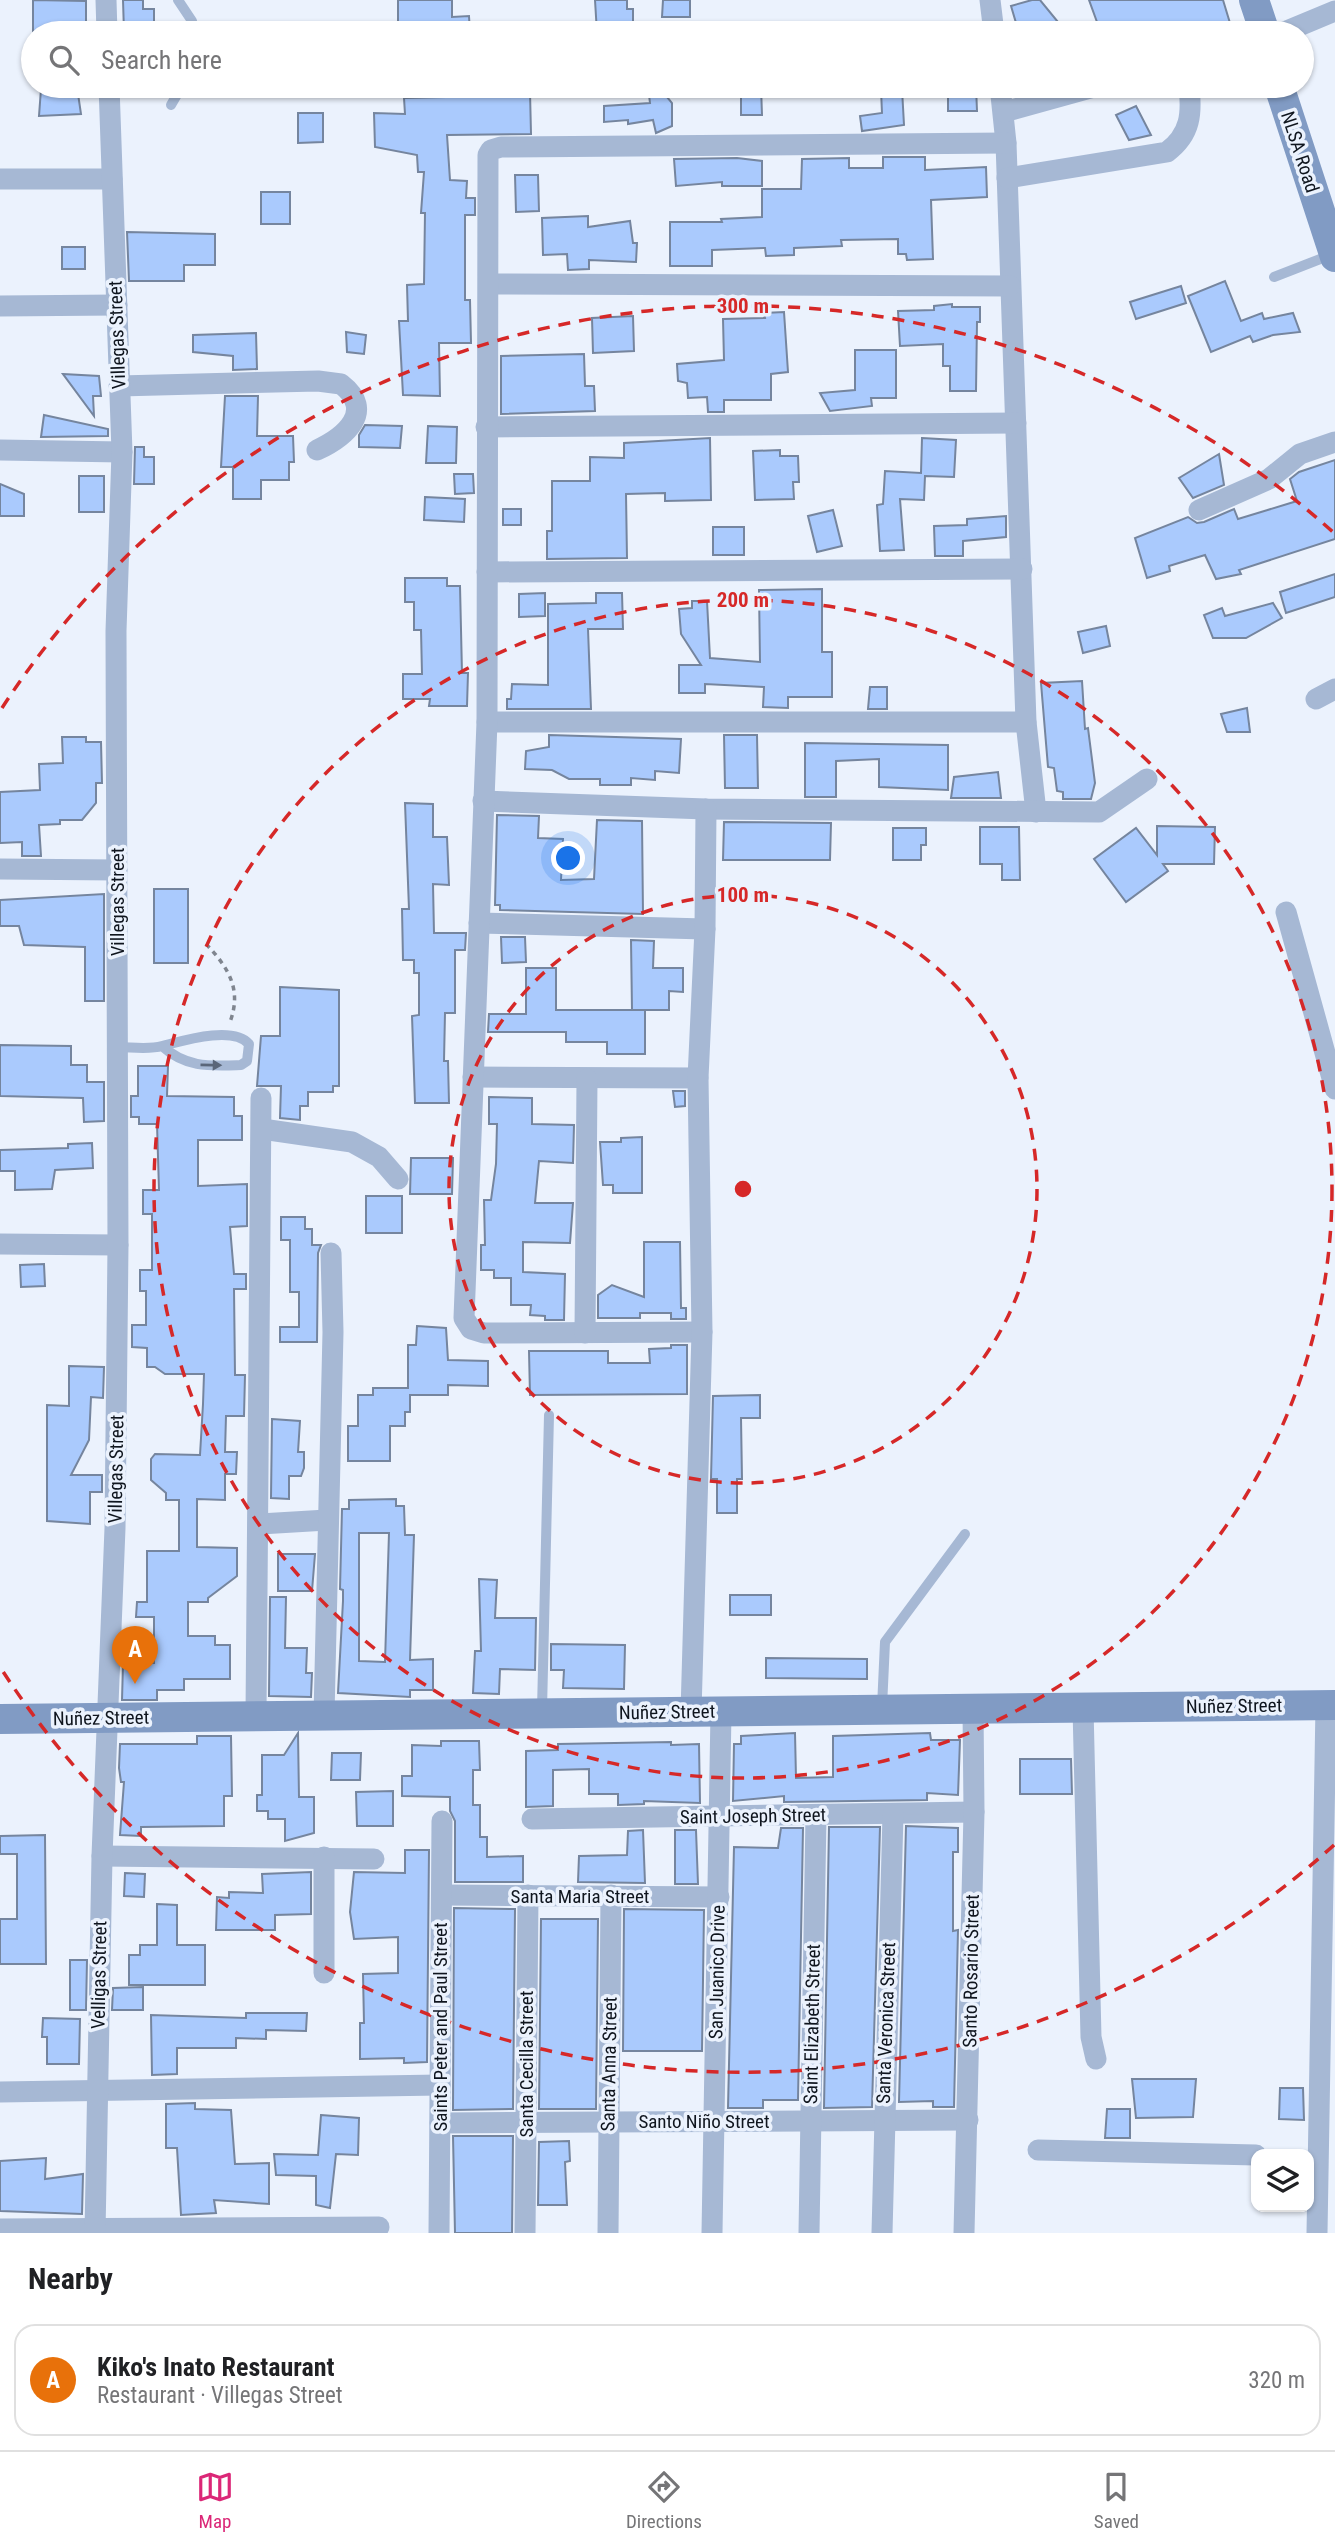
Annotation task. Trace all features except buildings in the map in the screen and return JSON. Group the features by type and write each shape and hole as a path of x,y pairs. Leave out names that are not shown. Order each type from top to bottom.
{"street":[{"path":"106,0 107,21"},
{"path":"990,0 993,21"},
{"path":"1254,0 1261,21"},
{"path":"1311,21 1335,11"},
{"name":"Villegas Street","path":"106,1717 115,1528 118,1245 116,631 122,452 110,98"},
{"path":"1002,98 1006,143 1026,722 1035,812"},
{"path":"1004,111 1053,98"},
{"path":"1007,178 1167,152 1179,143 1188,130 1191,98"},
{"name":"NLSA Road","path":"1283,98 1329,221 1334,255"},
{"path":"702,1332 484,1333 476,1332 467,1325 464,1318 487,722 488,161 491,150 501,147 1006,143"},
{"path":"0,179 113,179"},
{"path":"489,284 1010,286"},
{"path":"0,306 117,305"},
{"path":"119,386 318,381 341,384 353,397 357,408 354,420 348,432 317,450"},
{"path":"486,427 1016,423"},
{"path":"1199,510 1269,479 1300,454 1335,442"},
{"path":"0,450 122,452"},
{"path":"487,572 1022,569"},
{"path":"1316,699 1335,689"},
{"path":"487,722 1026,722"},
{"path":"483,801 706,809 1099,812 1147,779"},
{"path":"691,1712 702,1332 698,1078 705,929 706,809"},
{"path":"0,869 117,870"},
{"path":"1286,912 1335,1089"},
{"path":"479,923 705,929"},
{"path":"473,1077 698,1078"},
{"path":"585,1333 587,1079"},
{"path":"256,1716 260,1524 261,1098"},
{"path":"262,1129 352,1142 379,1157 398,1179"},
{"path":"0,1244 118,1245"},
{"path":"324,1716 333,1332 331,1253"},
{"path":"260,1524 327,1520"},
{"path":"1313,2149 1331,1705"},
{"name":"Nuñez Street","path":"0,1720 1331,1705"},
{"path":"1083,1708 1091,2024 1097,2059"},
{"name":"Santo Rosario Street","path":"964,2233 974,1812 973,1709"},
{"name":"San Juanico Drive","path":"712,2233 721,1712"},
{"name":"Velligas Street","path":"94,2231 106,1717"},
{"name":"Saint Joseph Street","path":"532,1819 974,1812"},
{"name":"Santa Veronica Street","path":"882,2233 883,2120 894,1814"},
{"name":"Saint Elizabeth Street","path":"809,2233 816,1815"},
{"name":"Saints Peter and Paul Street","path":"439,2233 442,1821"},
{"path":"102,1856 374,1859"},
{"path":"324,1857 324,1973"},
{"name":"Santa Maria Street","path":"442,1895 719,1898"},
{"name":"Santa Cecilla Street","path":"525,2233 528,1895"},
{"name":"Santa Anna Street","path":"608,2233 611,1895"},
{"path":"0,2092 440,2085"},
{"name":"Santo Niño Street","path":"440,2123 968,2120"},
{"path":"1038,2150 1251,2155"},
{"path":"1314,2175 1317,2233"},
{"path":"0,2229 94,2231 379,2227"}],"lane":[{"path":"178,0 192,21"},
{"path":"171,105 175,98"},
{"path":"1274,277 1334,255"},
{"path":"117,1047 162,1046 186,1038 216,1036 246,1040 249,1053 244,1064 193,1065 176,1059 162,1046"},
{"path":"542,1713 549,1415"},
{"path":"882,1710 885,1642 965,1534"}],"path":[{"path":"206,944 222,960 234,983 237,1003 230,1022 216,1036"}],"place":[{"name":"Kiko's Inato Restaurant","path":"135,1684"}]}
